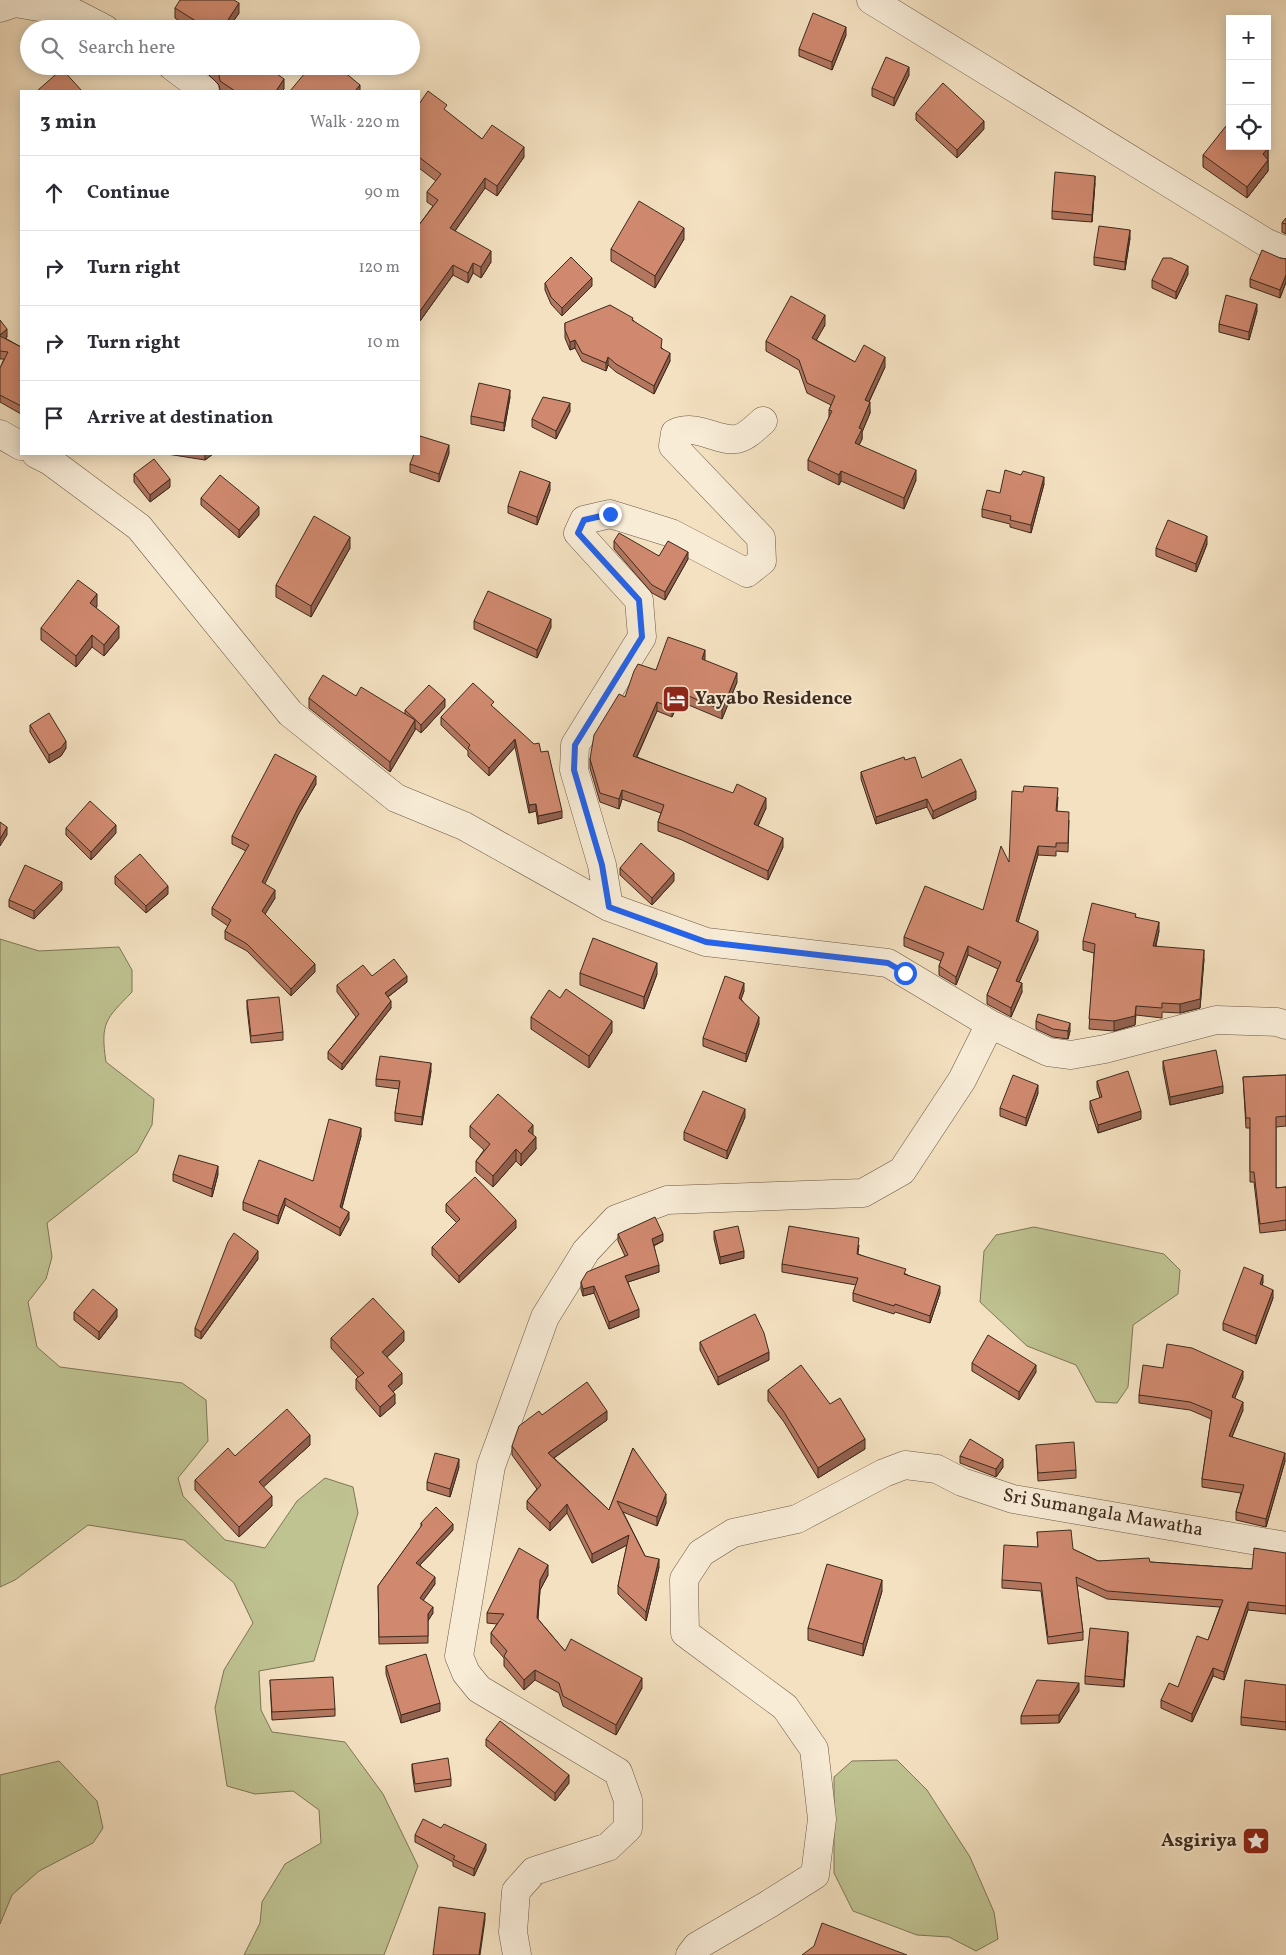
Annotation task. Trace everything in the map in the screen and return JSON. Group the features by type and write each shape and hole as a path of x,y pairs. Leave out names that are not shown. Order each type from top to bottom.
{"street":[{"path":"871,0 1264,242 1286,251"},
{"path":"0,8 15,2 74,13 88,20"},
{"path":"184,75 204,90"},
{"path":"609,907 602,865 574,770 575,745 642,637 639,600 578,533 584,520 610,514 671,533 747,572 762,561 761,538 673,446 675,433 685,429 737,439 748,434 763,421"},
{"path":"0,434 20,445"},
{"path":"38,455 50,461 139,527 290,712 396,798 464,826 609,907 706,942 888,963 990,1024 1048,1052 1071,1055 1216,1020 1277,1022 1286,1025"},
{"path":"517,1955 513,1932 516,1891 534,1871 608,1847 628,1828 628,1800 618,1772 479,1689 466,1673 459,1656 491,1466 545,1317 586,1251 616,1219 666,1200 863,1193 902,1171 962,1080 990,1024"},
{"name":"Sri Sumangala Mawatha","path":"690,1955 698,1946 816,1875 822,1819 814,1749 785,1707 685,1633 684,1579 701,1553 733,1533 797,1519 884,1473 905,1464 937,1469 962,1482 1013,1499 1286,1546"}],"green space":[{"path":"0,939 39,951 119,947 132,970 132,992 107,1022 104,1038 106,1062 154,1099 152,1125 137,1152 47,1223 52,1257 46,1279 28,1302 37,1347 60,1367 182,1383 206,1400 208,1441 178,1478 183,1496 225,1540 265,1548 297,1501 325,1478 353,1487 358,1513 314,1661 259,1671 261,1710 272,1732 345,1742 383,1794 418,1866 384,1955 244,1955 260,1923 262,1902 285,1864 321,1843 319,1810 293,1791 255,1794 227,1786 215,1708 224,1670 253,1623 234,1583 184,1540 88,1525 15,1580 0,1587"},
{"path":"1034,1227 1164,1254 1180,1270 1178,1294 1133,1325 1128,1387 1117,1403 1096,1402 1076,1365 1027,1346 980,1302 984,1251 996,1235"},
{"path":"897,1760 927,1790 970,1857 994,1912 998,1939 976,1951 949,1937 917,1935 853,1911 834,1873 834,1777 852,1761"},
{"path":"59,1761 97,1801 103,1828 93,1843 39,1871 12,1895 0,1924 0,1775"}],"building":[{"path":"180,0 234,0 239,3 228,20 194,20 175,8"},
{"path":"813,13 846,27 832,62 799,49"},
{"path":"886,57 909,67 894,98 872,88"},
{"path":"55,75 67,75 81,90 38,90"},
{"path":"219,75 278,75 284,79 277,90 234,90 220,81"},
{"path":"303,75 348,75 360,85 356,90 291,90"},
{"path":"943,83 984,121 957,150 916,113"},
{"path":"428,91 447,105 444,109 482,139 492,125 524,147 497,186 485,178 450,228 491,251 481,267 473,263 468,273 453,265 420,311 420,224 438,200 427,192 441,174 420,158 420,103"},
{"path":"1226,126 1226,150 1266,150 1263,154 1268,160 1247,187 1203,155"},
{"path":"1055,172 1095,176 1092,215 1052,211"},
{"path":"639,201 684,228 655,276 611,249"},
{"path":"1099,226 1130,230 1125,262 1094,257"},
{"path":"1262,250 1286,259 1286,275 1280,290 1250,279"},
{"path":"571,257 592,278 562,308 551,297 545,283"},
{"path":"1163,258 1171,258 1188,266 1176,292 1152,280"},
{"path":"1226,295 1257,304 1249,332 1219,324"},
{"path":"791,296 825,315 812,338 855,362 864,345 885,357 865,400 870,402 859,428 862,429 855,443 916,470 904,498 841,471 839,475 808,460 832,411 829,410 835,396 807,383 799,360 766,341"},
{"path":"610,305 633,318 632,320 662,339 661,348 670,353 654,386 616,364 608,357 606,363 582,353 575,340 570,342 565,330 565,323"},
{"path":"0,320 7,329 0,335"},
{"path":"0,336 20,346 20,405 0,395 0,368 8,352 0,351"},
{"path":"479,383 510,390 504,423 471,416"},
{"path":"543,397 570,403 556,431 532,419"},
{"path":"420,436 449,445 439,474 410,464 414,455 420,455"},
{"path":"154,459 170,479 150,495 134,474"},
{"path":"1005,470 1021,475 1023,471 1044,477 1031,525 1010,520 1011,516 982,509 987,490 1000,493"},
{"path":"520,471 550,482 537,517 508,506"},
{"path":"220,475 259,507 239,530 201,498"},
{"path":"314,516 350,537 311,606 276,585"},
{"path":"1168,520 1207,536 1196,564 1156,548"},
{"path":"619,533 659,556 668,541 688,552 665,592 652,585 614,541"},
{"path":"78,580 97,594 90,603 119,626 104,645 92,635 76,656 41,628"},
{"path":"488,591 551,619 537,650 474,621"},
{"path":"668,637 705,650 702,659 737,673 722,710 679,692 672,708 657,702 633,756 733,793 737,784 766,798 754,824 783,838 768,871 682,831 658,822 664,805 622,790 619,799 600,793 590,759 594,735 619,694 625,697 638,664 656,670"},
{"path":"323,675 356,696 361,687 415,720 390,762 309,698"},
{"path":"473,683 494,702 491,705 534,744 539,743 541,752 548,751 562,811 538,816 536,804 529,805 515,739 489,768 468,748 470,745 441,717"},
{"path":"429,685 445,699 421,725 405,710"},
{"path":"49,713 66,741 61,748 49,755 30,725"},
{"path":"275,754 316,776 298,808 262,882 275,890 262,911 315,964 291,989 247,944 225,931 231,920 212,908 249,845 232,836"},
{"path":"904,757 905,760 915,757 922,778 961,759 976,791 933,811 927,799 876,817 861,772"},
{"path":"1024,786 1058,788 1056,811 1069,812 1068,843 1056,843 1056,847 1038,846 1016,921 1038,931 1016,981 1022,983 1011,1008 987,995 1001,962 968,946 956,977 939,966 944,953 904,937 925,886 983,910 1001,846 1009,862 1012,791 1023,792"},
{"path":"90,801 116,825 91,852 66,828"},
{"path":"0,822 7,827 0,839"},
{"path":"641,843 674,873 652,898 620,868"},
{"path":"140,854 168,886 146,906 115,876"},
{"path":"25,865 62,882 34,911 9,900"},
{"path":"1092,903 1136,914 1135,917 1159,922 1153,946 1204,950 1200,999 1180,1004 1162,1003 1162,1008 1136,1006 1135,1016 1114,1021 1089,1019 1095,944 1083,941"},
{"path":"593,938 657,963 644,997 580,973"},
{"path":"394,959 407,976 385,993 391,1001 342,1064 328,1052 359,1014 337,985 363,965 372,976"},
{"path":"725,976 744,983 739,998 759,1017 746,1054 703,1038"},
{"path":"566,989 612,1021 589,1056 531,1017 549,990 560,998"},
{"path":"279,997 283,1032 251,1036 247,1000"},
{"path":"1038,1014 1070,1023 1068,1031 1053,1029 1036,1021"},
{"path":"1216,1050 1223,1086 1170,1097 1163,1061"},
{"path":"380,1056 431,1063 422,1117 395,1113 400,1081 376,1079"},
{"path":"1128,1071 1141,1111 1098,1125 1090,1101 1102,1097 1097,1081"},
{"path":"1013,1075 1038,1085 1026,1118 1000,1108"},
{"path":"1286,1075 1286,1116 1276,1117 1276,1188 1286,1187 1286,1220 1260,1224 1254,1172 1250,1172 1250,1118 1246,1118 1243,1077"},
{"path":"703,1091 745,1109 727,1151 684,1132"},
{"path":"498,1094 533,1125 528,1131 536,1137 521,1154 516,1149 493,1176 476,1161 490,1144 470,1126"},
{"path":"329,1119 361,1128 340,1207 349,1212 340,1228 285,1198 278,1216 243,1202 259,1160 313,1181"},
{"path":"179,1155 218,1166 212,1189 173,1174"},
{"path":"475,1177 516,1220 459,1276 432,1247 460,1219 446,1204"},
{"path":"655,1217 663,1234 652,1239 659,1265 625,1276 639,1309 609,1322 594,1286 583,1289 581,1282 587,1272 628,1255 618,1234"},
{"path":"738,1226 744,1251 720,1257 714,1231"},
{"path":"789,1226 859,1238 857,1254 906,1269 904,1274 940,1286 930,1316 853,1293 858,1278 782,1264"},
{"path":"234,1233 258,1251 201,1332 195,1328 228,1242"},
{"path":"1244,1267 1263,1275 1260,1284 1273,1290 1256,1336 1223,1323"},
{"path":"93,1289 117,1309 99,1332 74,1312"},
{"path":"373,1298 404,1331 382,1352 402,1373 388,1386 395,1394 380,1407 356,1379 364,1373 331,1338"},
{"path":"755,1314 764,1333 769,1352 718,1377 700,1342"},
{"path":"988,1335 1036,1365 1019,1392 972,1363"},
{"path":"1167,1344 1192,1348 1243,1371 1232,1397 1243,1402 1229,1436 1285,1453 1266,1519 1236,1512 1244,1485 1202,1479 1212,1411 1190,1402 1139,1395 1143,1365 1163,1368"},
{"path":"801,1365 830,1404 840,1398 865,1439 818,1468 784,1412 768,1390"},
{"path":"587,1382 607,1411 548,1453 609,1510 633,1448 666,1494 657,1517 617,1501 645,1556 659,1559 646,1612 618,1586 629,1535 592,1554 567,1504 550,1523 527,1501 541,1485 512,1446 519,1426 539,1411 542,1415"},
{"path":"287,1409 310,1435 259,1482 272,1496 239,1527 195,1480 228,1448 235,1456"},
{"path":"970,1439 1003,1459 996,1469 960,1456"},
{"path":"1074,1442 1076,1470 1038,1473 1036,1445"},
{"path":"435,1453 459,1459 450,1489 427,1482"},
{"path":"436,1507 453,1524 416,1563 435,1577 420,1598 433,1607 428,1614 428,1636 379,1637 378,1586 422,1525 421,1523"},
{"path":"1071,1530 1073,1549 1098,1561 1149,1558 1150,1562 1252,1569 1254,1548 1286,1553 1286,1606 1248,1602 1224,1672 1213,1668 1192,1714 1161,1700 1169,1683 1178,1687 1197,1636 1208,1640 1223,1600 1107,1591 1076,1577 1083,1632 1048,1637 1041,1583 1002,1580 1004,1545 1038,1547 1037,1532"},
{"path":"519,1548 548,1565 540,1580 537,1618 565,1651 571,1639 642,1678 616,1725 563,1696 559,1683 535,1670 524,1680 504,1656 507,1651 491,1633 504,1614 487,1613"},
{"path":"827,1564 882,1580 863,1644 808,1628"},
{"path":"1090,1628 1128,1632 1124,1680 1085,1676"},
{"path":"426,1654 440,1703 401,1715 386,1666"},
{"path":"333,1677 335,1709 272,1712 270,1680"},
{"path":"1037,1680 1079,1683 1059,1715 1021,1716"},
{"path":"1245,1680 1286,1685 1286,1722 1241,1717"},
{"path":"500,1721 569,1775 555,1793 486,1739"},
{"path":"448,1758 451,1779 415,1784 412,1764"},
{"path":"423,1819 441,1828 444,1824 486,1844 474,1869 453,1859 455,1856 415,1835"},
{"path":"439,1907 485,1913 479,1955 433,1955"},
{"path":"822,1923 907,1955 802,1955 814,1946"}],"place":[{"name":"Yayabo Residence","path":"676,699"},
{"name":"Asgiriya","path":"1256,1841"}],"route":[{"path":"610,514 584,520 578,533 639,600 642,637 575,745 574,770 602,865 609,907 706,942 888,963 905,973"}]}
